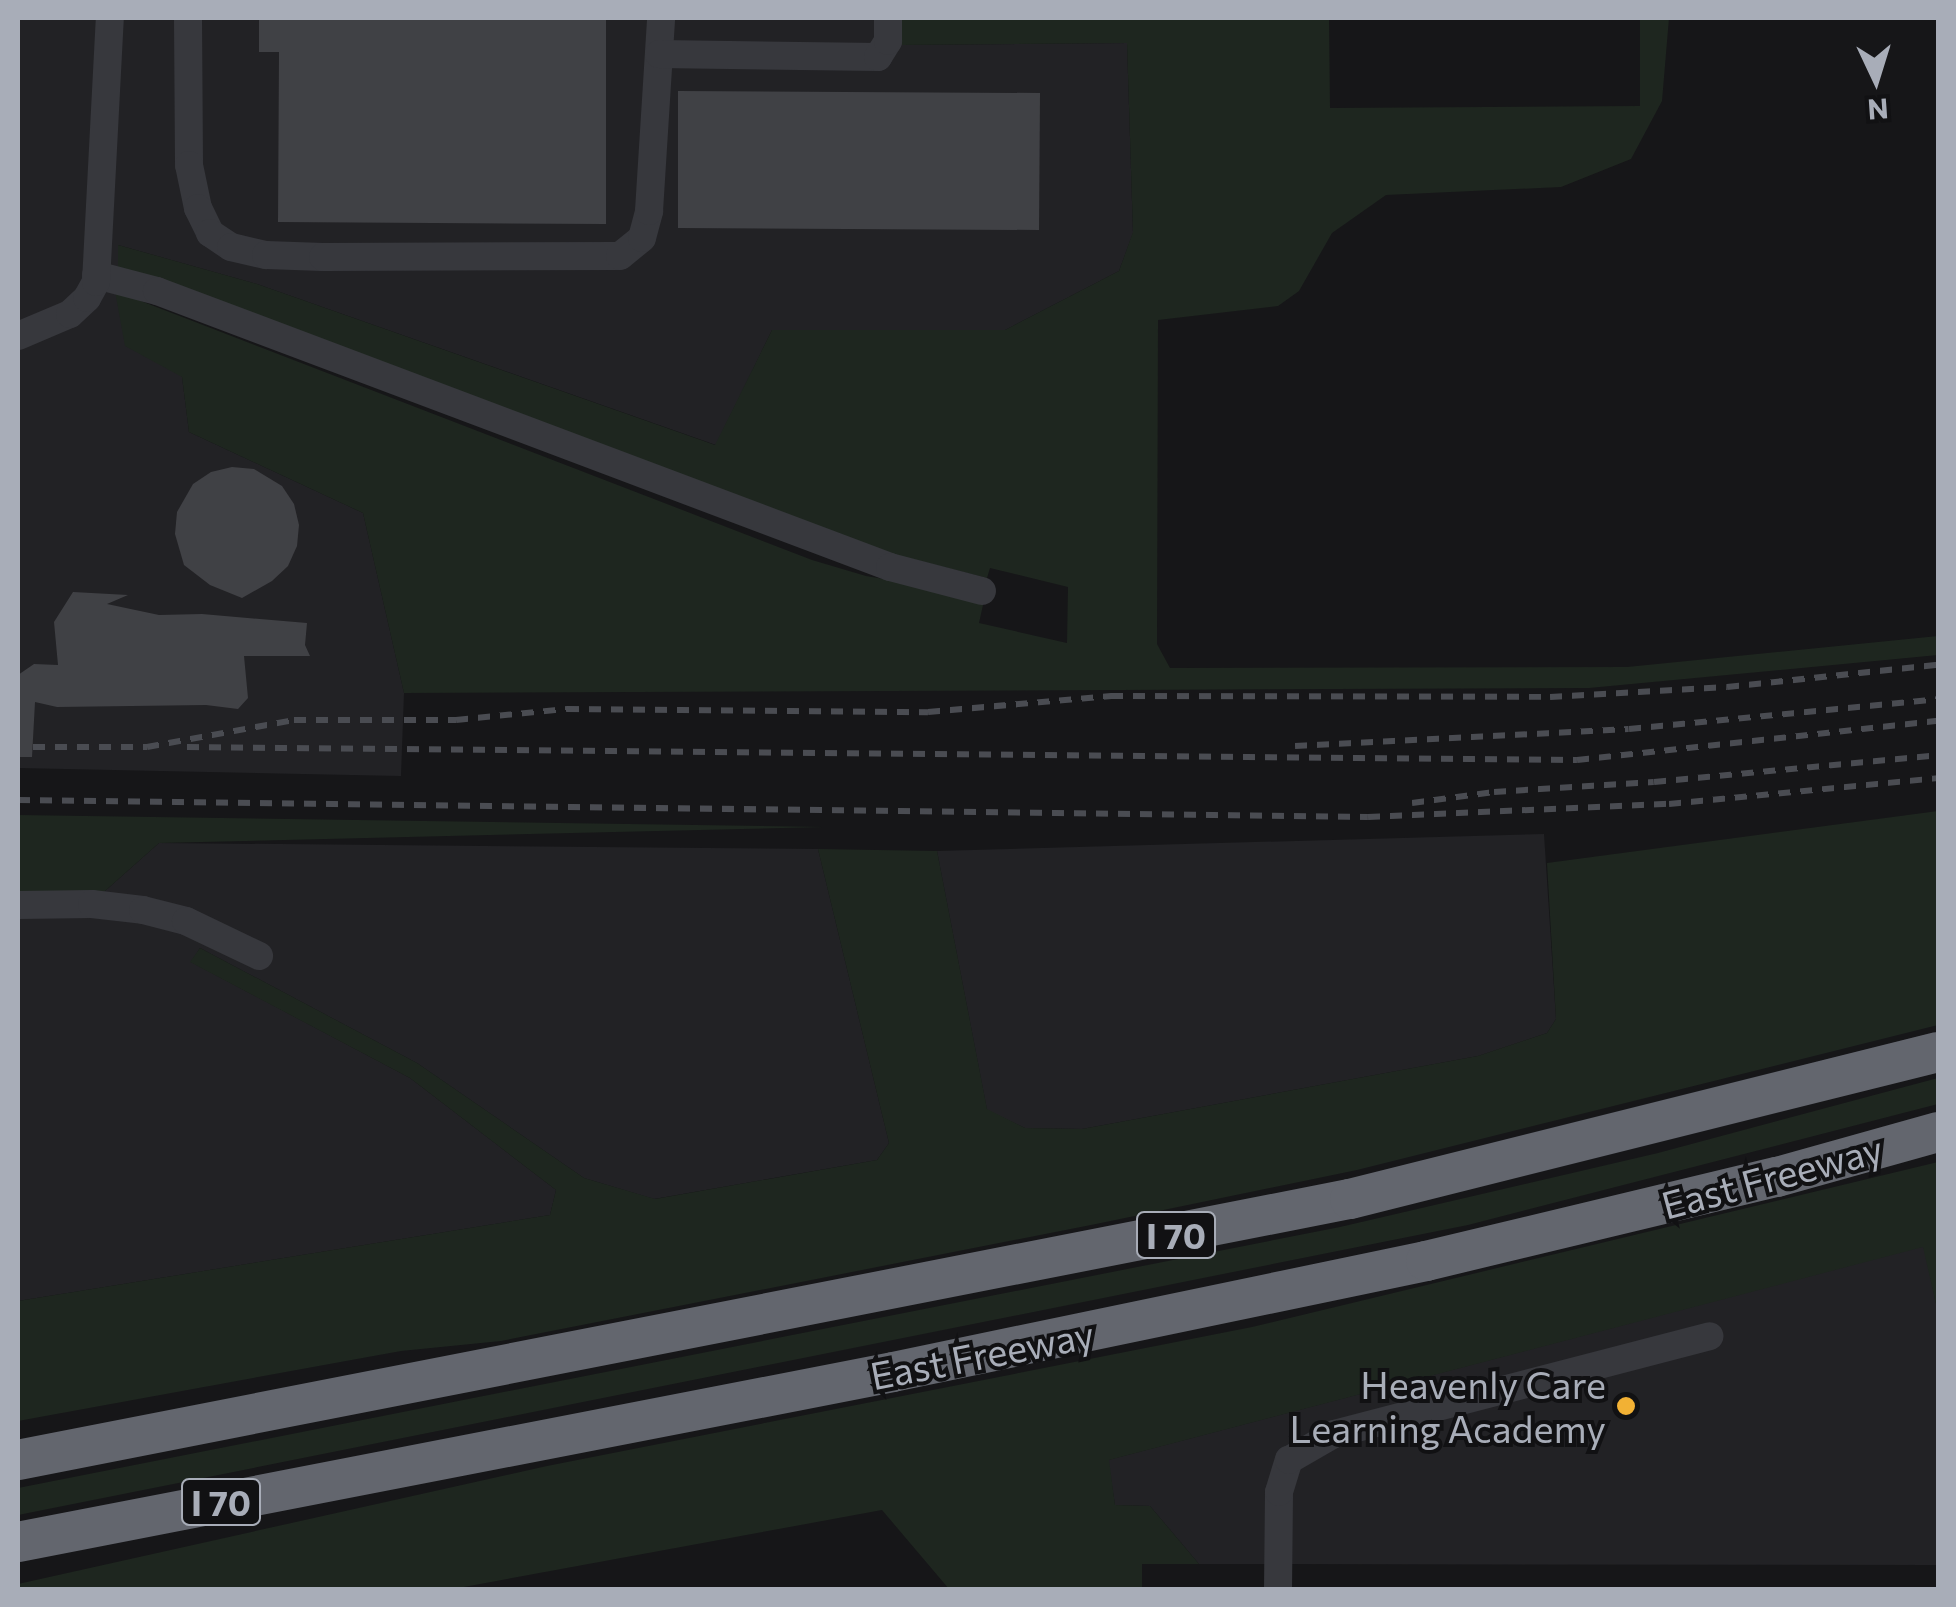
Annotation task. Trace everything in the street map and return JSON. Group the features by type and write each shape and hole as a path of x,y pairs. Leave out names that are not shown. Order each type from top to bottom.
{"highway":[{"name":"East Freeway","path":"19,1459 1350,1200 1938,1052"},
{"name":"East Freeway","path":"18,1542 893,1372 1426,1261 1741,1186 1938,1132"},
{"path":"18,1557 354,1476"}],"street":[{"path":"18,336 70,314 87,298 96,275 110,18"},
{"path":"188,18 189,165 198,208 210,233 231,247 266,255 620,256 642,238 649,211 661,18"},
{"path":"659,54 878,56 888,41 888,18"},
{"path":"96,275 157,291 890,567 982,590"},
{"path":"18,905 92,904 186,921 259,956"},
{"path":"1278,1590 1279,1492 1289,1460 1334,1434 1709,1336"}],"shaded area":[{"path":"18,18 902,18 902,45 1127,43 1133,233 1119,271 1005,330 772,330 716,445 257,284 118,245 118,275 182,377 189,432 363,513 404,693 401,776 18,768"},
{"path":"902,18 1329,18 1330,108 1640,106 1640,18 1669,18 1662,101 1631,159 1561,187 1386,195 1332,233 1299,291 1278,306 1158,320 1157,644 1170,668 1627,667 1938,636 1938,655 1589,688 404,693 363,513 189,432 182,377 125,346 115,291 812,560 866,576 985,596 979,623 1067,643 1068,587 990,568 987,578 841,541 118,275 118,245 257,284 715,445 772,330 1005,330 1119,271 1133,232 1127,43 902,45"},
{"path":"1938,811 1938,1025 1357,1170 1096,1224 501,1341 401,1351 18,1421 18,1301 550,1215 556,1190 410,1078 190,962 200,948 417,1063 584,1178 655,1199 877,1160 889,1143 818,849 937,851 987,1109 1025,1128 1082,1129 1478,1056 1547,1033 1556,1019 1547,863"},
{"path":"18,815 824,827 159,843 105,891 18,895"},
{"path":"1544,834 1556,1019 1547,1033 1478,1056 1082,1129 1025,1128 987,1110 937,851"},
{"path":"159,843 818,849 889,1143 877,1160 654,1199 584,1178 417,1063 200,948 191,962 410,1078 556,1190 550,1215 18,1301 18,895 105,891"},
{"path":"1938,1078 1938,1104 1468,1225 18,1515 18,1488 1340,1227 1658,1153"},
{"path":"1938,1162 1938,1313 1923,1247 1109,1460 1115,1505 1150,1506 1199,1564 1142,1564 1142,1589 949,1589 882,1510 453,1589 18,1589 18,1584 547,1466 1252,1327"},
{"name":"Heavenly Care Learning Academy","path":"1924,1246 1938,1313 1938,1565 1199,1564 1150,1506 1115,1505 1108,1460"}],"building":[{"path":"259,18 606,18 606,224 278,222 279,52 259,52"},
{"path":"678,91 1040,93 1039,230 678,228"},
{"path":"232,467 254,469 282,486 294,504 299,525 297,546 288,566 272,581 242,598 210,585 184,565 175,534 177,512 193,484 211,472"},
{"path":"73,592 128,595 107,604 159,615 202,614 307,623 305,645 310,656 244,656 248,698 238,709 206,705 57,707 35,702 32,757 18,757 18,675 34,664 58,665 54,622"}],"railway":[{"path":"33,747 147,747 294,720 456,720 567,709 928,712 1111,696 1550,697 1727,687 1938,665"},
{"path":"1295,746 1629,729 1938,699"},
{"path":"187,747 1577,760 1938,721"},
{"path":"1412,803 1494,792 1654,782 1938,755"},
{"path":"18,800 1368,817 1669,804 1938,778"}],"place":[{"name":"Heavenly Care Learning Academy","path":"1626,1406"}]}
